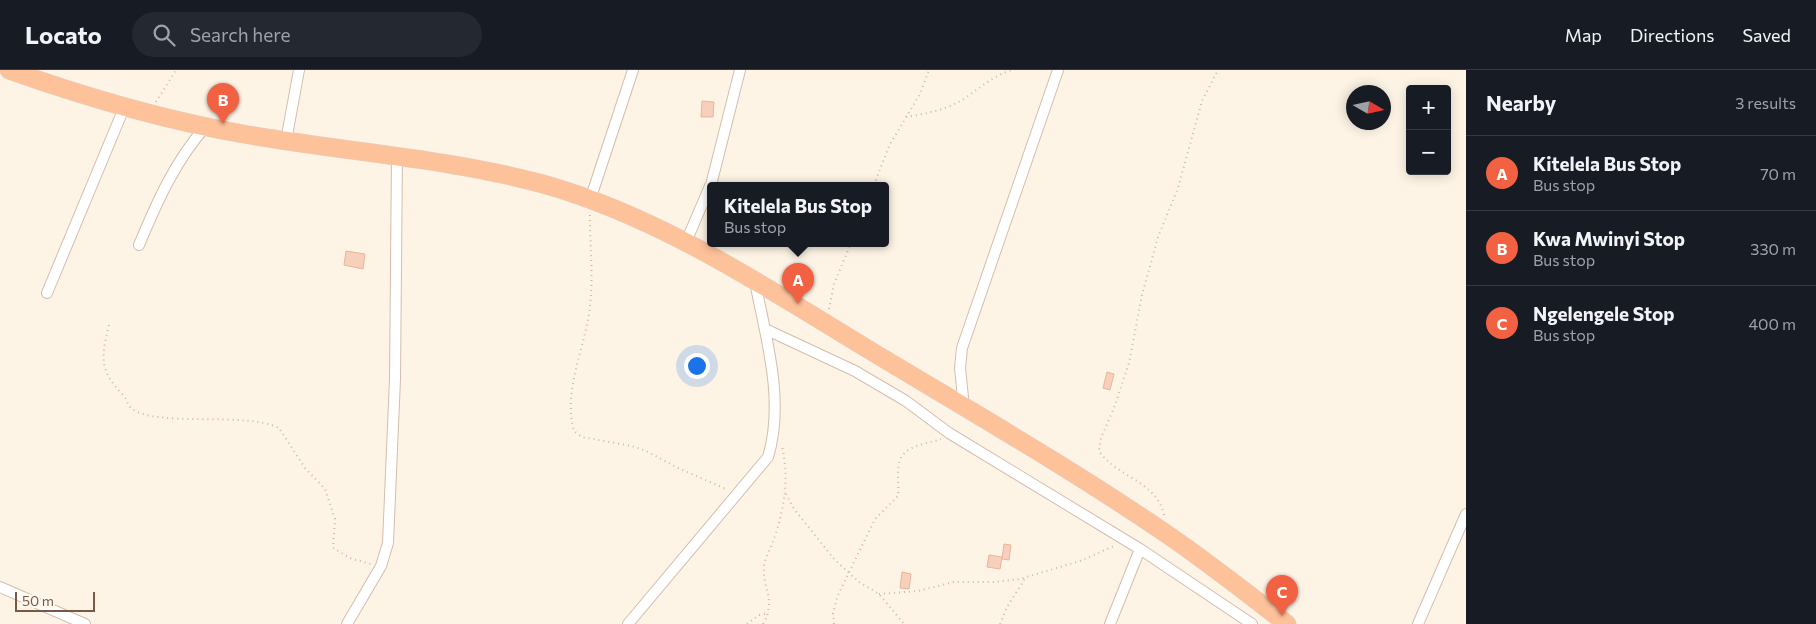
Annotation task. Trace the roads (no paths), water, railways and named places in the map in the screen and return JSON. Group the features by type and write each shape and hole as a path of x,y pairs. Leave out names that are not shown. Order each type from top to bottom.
{"highway":[{"path":"9,70 124,108 204,127 286,141 396,155 490,172 544,184 619,210 686,242 964,407 1169,536 1287,624"}],"street":[{"path":"286,141 299,70"},
{"path":"590,200 633,70"},
{"path":"712,182 740,70"},
{"path":"964,407 960,368 962,348 1058,70"},
{"path":"46,293 124,108"},
{"path":"139,244 162,189 175,166 204,127"},
{"path":"346,624 380,566 388,543 395,379 396,155"},
{"path":"686,242 707,195"},
{"path":"628,624 764,463 773,441 775,422 773,382 765,329 755,282"},
{"path":"765,329 855,372 906,401 953,436 1140,549 1250,623"},
{"path":"1418,624 1466,514"},
{"path":"1110,624 1140,549"},
{"path":"0,587 86,624"}],"place":[{"name":"Kwa Mwinyi Stop","path":"223,124"},
{"name":"Kitelela Bus Stop","path":"798,304"},
{"name":"Ngelengele Stop","path":"1282,616"}]}
